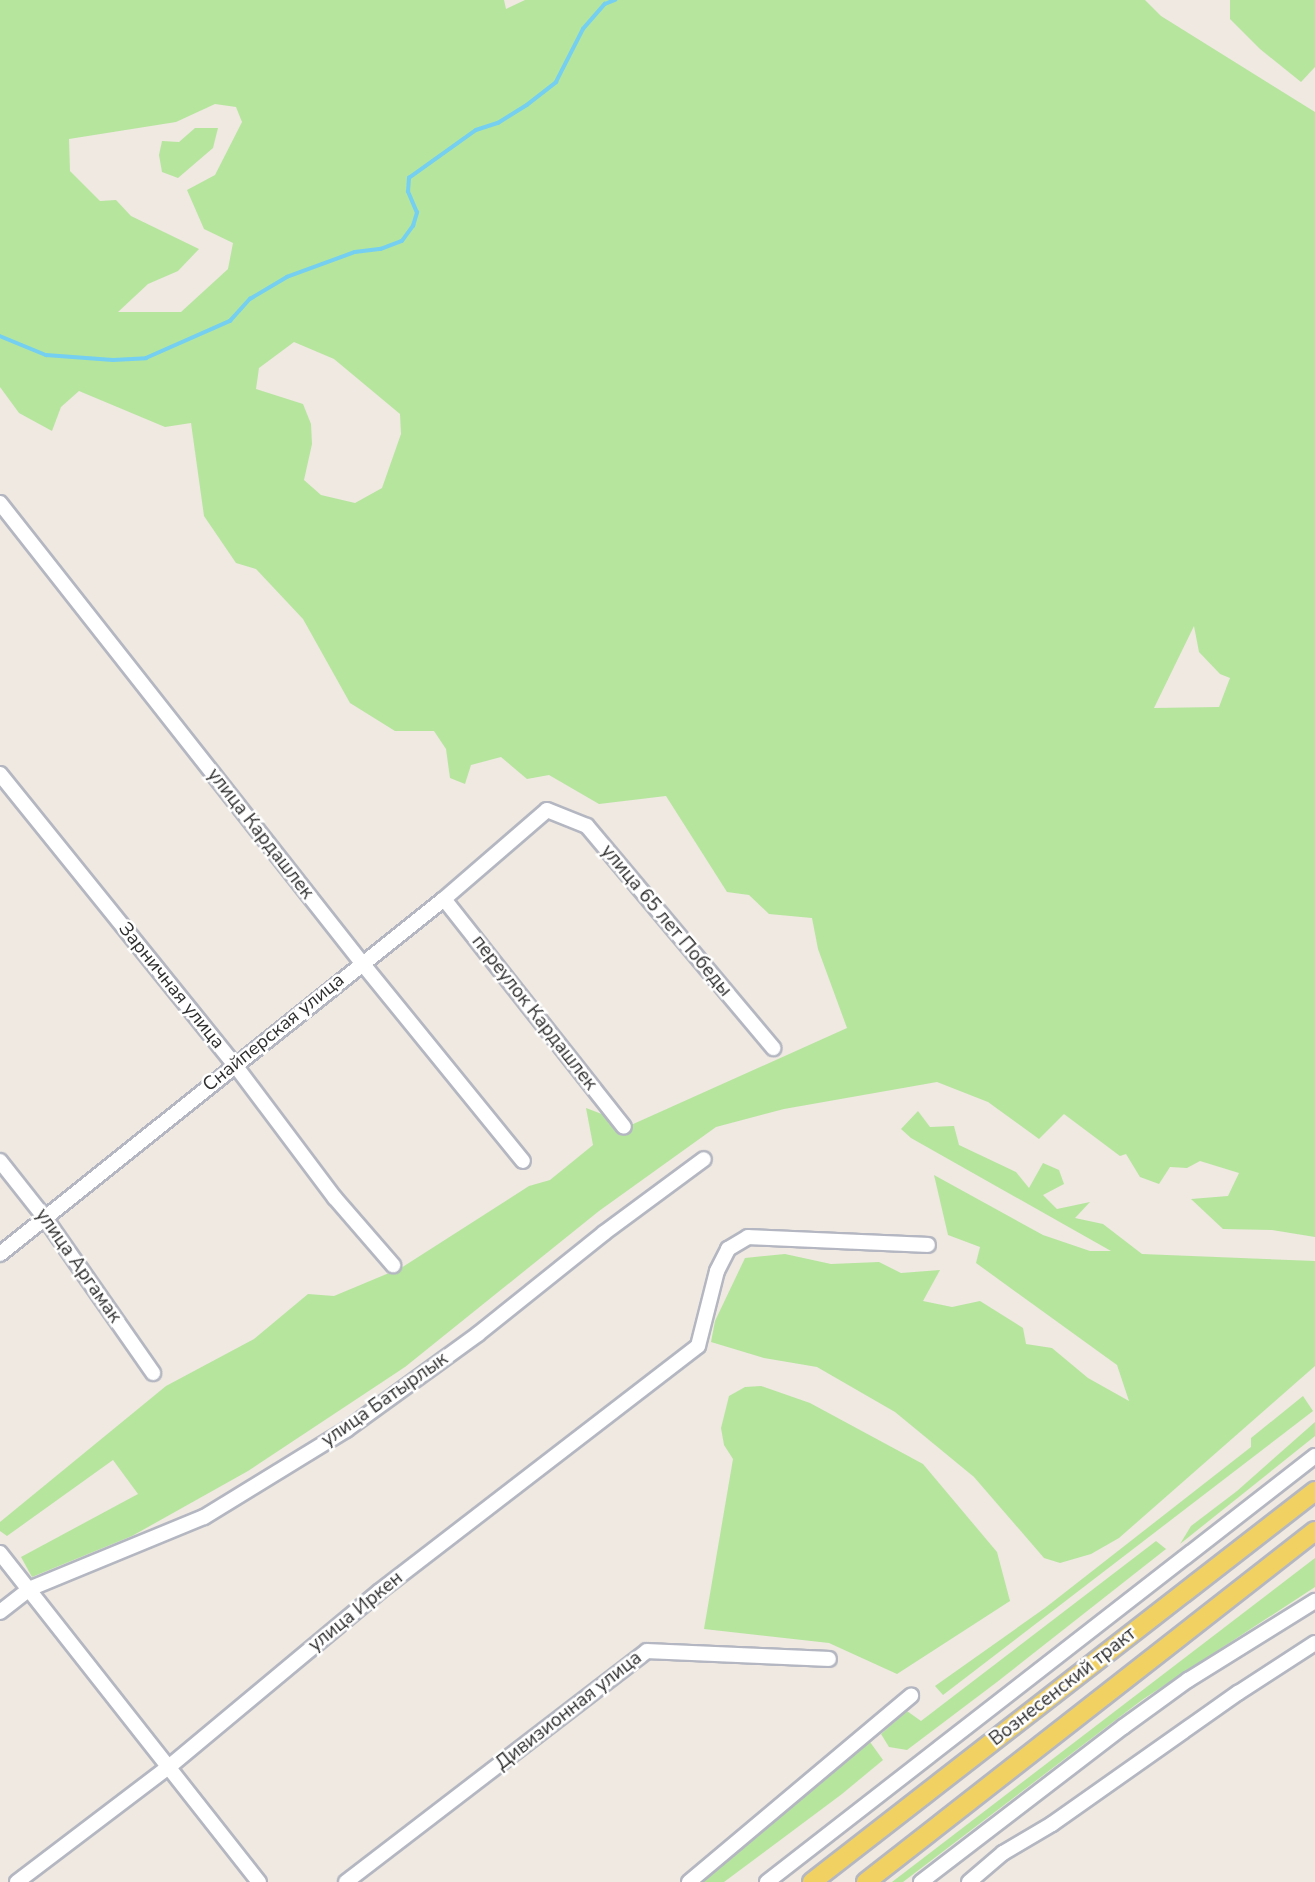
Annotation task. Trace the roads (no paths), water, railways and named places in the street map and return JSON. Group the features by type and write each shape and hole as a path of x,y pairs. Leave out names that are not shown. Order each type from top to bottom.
{"main road":[{"name":"Вознесенский тракт","path":"812,1882 1315,1491"},
{"name":"Вознесенский тракт","path":"866,1882 1315,1531"}],"street":[{"name":"улица Кардашлек","path":"0,503 362,963 523,1161"},
{"name":"Зарничная улица","path":"0,774 235,1065 312,1168 393,1265"},
{"name":"Снайперская улица","path":"0,1254 444,899 547,810"},
{"name":"улица 65 лет Победы","path":"547,810 587,826 773,1048"},
{"name":"переулок Кардашлек","path":"444,899 624,1127"},
{"name":"улица Батырлык","path":"0,1612 29,1589 204,1517 346,1430 478,1334 604,1233 704,1159"},
{"name":"улица Аргамак","path":"0,1161 45,1219 153,1373"},
{"name":"улица Иркен","path":"17,1882 170,1766 380,1591 698,1346 717,1271 728,1249 748,1237 928,1245"},
{"path":"767,1882 1315,1456"},
{"path":"0,1552 260,1882"},
{"path":"921,1882 1188,1680 1315,1601"},
{"path":"969,1882 1003,1853 1052,1825 1238,1693 1315,1643"},
{"name":"Дивизионная улица","path":"346,1882 647,1651 829,1660"},
{"path":"689,1882 911,1696"}],"waterway":[{"path":"0,336 46,355 113,360 146,358 230,321 250,299 287,277 355,252 381,249 402,241 413,226 417,213 408,192 409,178 476,130 498,123 556,82 583,29 605,4 615,0"}]}
